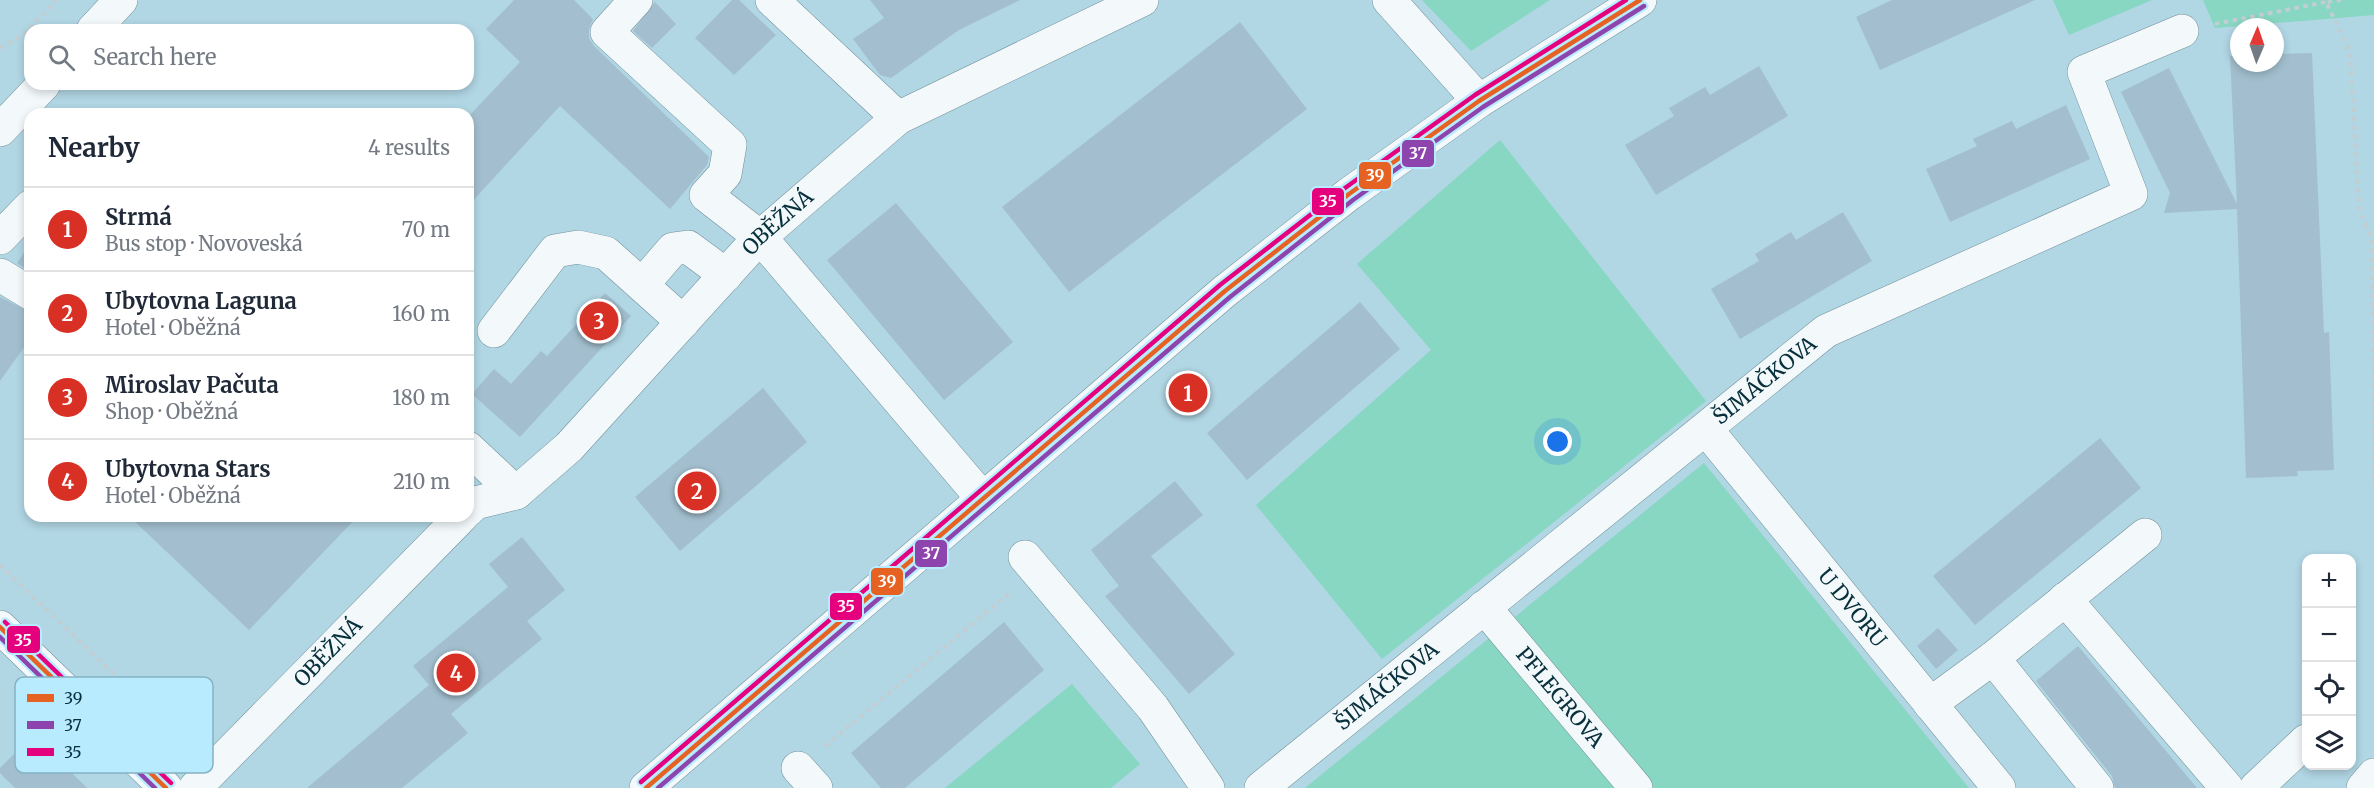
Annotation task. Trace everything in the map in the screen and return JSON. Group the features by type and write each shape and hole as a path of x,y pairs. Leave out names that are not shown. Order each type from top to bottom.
{"street":[{"path":"99,24 121,0"},
{"path":"636,0 607,32 730,145 725,174 706,195 760,237 983,499"},
{"path":"772,0 898,118"},
{"name":"OBĚŽNÁ","path":"474,504 516,493 569,447 760,237 898,118 1142,0"},
{"path":"1389,0 1479,101"},
{"path":"646,788 1225,291 1349,194 1479,101 1640,0"},
{"name":"ŠIMÁČKOVA","path":"1261,788 1826,331 2131,194 2084,72 2182,31"},
{"path":"27,108 40,90"},
{"path":"0,238 24,213"},
{"path":"494,331 555,251 578,247 606,253 683,322"},
{"path":"642,285 673,249 688,247 726,275"},
{"path":"0,274 24,289"},
{"name":"U DVORU","path":"1706,429 1999,788"},
{"path":"474,454 516,493"},
{"name":"OBĚŽNÁ","path":"213,770 456,522"},
{"path":"1930,704 1993,658 2145,535"},
{"path":"1025,557 1152,708 1208,788"},
{"path":"2065,598 2227,788"},
{"name":"PFLEGROVA","path":"1484,607 1635,788"},
{"path":"0,627 52,677"},
{"path":"1993,658 2097,788"},
{"path":"2256,788 2302,746"},
{"path":"151,773 166,788"},
{"path":"2363,788 2374,775"}],"path":[{"path":"34,24 57,0"},
{"path":"2182,31 2341,0"},
{"path":"2326,2 2350,52 2359,209 2373,240 2374,485"},
{"path":"0,48 24,34"},
{"path":"0,565 107,677"},
{"path":"807,778 1014,590"}],"green space":[{"path":"1422,0 1550,0 1471,51"},
{"path":"2053,0 2152,0 2069,35"},
{"path":"2203,0 2374,0 2374,15 2284,22 2284,18 2230,18 2230,27 2215,28"},
{"path":"1500,140 1706,401 1382,659 1256,505 1431,350 1357,264"},
{"path":"1704,463 1969,788 1305,788"},
{"path":"1072,684 1140,764 1111,788 945,788"}],"building":[{"path":"514,0 574,0 593,19 589,29 589,38 594,46 709,157 707,165 670,209 560,106 474,199 474,111 520,62 486,29"},
{"path":"732,0 739,0 776,35 734,75 695,38"},
{"path":"870,0 1020,0 959,30 891,78 880,75 853,39 884,18"},
{"path":"1892,0 2035,0 1880,70 1856,17"},
{"path":"655,2 676,24 652,48 633,31"},
{"path":"1240,22 1307,109 1069,292 1002,207"},
{"path":"2312,53 2324,333 2329,332 2334,470 2297,471 2298,476 2246,478 2237,209 2164,213 2170,193 2121,92 2169,68 2237,204 2231,72 2284,72 2284,54"},
{"path":"1759,66 1788,116 1656,195 1625,145 1674,116 1669,108 1705,87 1710,95"},
{"path":"2066,105 2090,159 1950,222 1926,169 1977,146 1973,139 2012,121 2016,129"},
{"path":"896,203 1013,342 944,400 827,260"},
{"path":"1843,212 1872,261 1740,339 1711,289 1759,261 1755,254 1791,232 1796,240"},
{"path":"24,253 24,267 17,263"},
{"path":"605,293 631,316 520,437 474,396 474,392 494,369 511,384 541,351 547,356"},
{"path":"0,297 24,309 24,347 0,381"},
{"path":"1360,302 1400,349 1247,480 1207,433"},
{"path":"763,388 807,442 680,551 635,497"},
{"path":"2100,438 2141,488 1975,625 1933,576"},
{"path":"1175,481 1203,515 1151,556 1235,654 1189,694 1105,596 1119,586 1091,550"},
{"path":"135,522 352,522 249,630"},
{"path":"522,537 565,590 527,621 542,639 451,714 468,733 402,788 307,788 429,685 413,666 508,587 489,564"},
{"path":"1004,622 1044,670 905,788 881,788 851,753"},
{"path":"1938,628 1958,650 1936,669 1917,646"},
{"path":"2078,646 2197,788 2115,788 2112,776 2036,681"},
{"path":"15,753 15,773 72,773 87,788 15,788 0,773 0,768"}],"transit line":[{"name":"35","path":"641,782 1220,285 1345,188 1475,95 1626,0"},
{"name":"39","path":"646,788 1225,291 1349,194 1479,101 1640,0"},
{"name":"37","path":"658,788 1230,297 1353,200 1483,107 1644,6"},
{"name":"35","path":"5,622 62,677"},
{"name":"39","path":"0,627 52,677"},
{"name":"37","path":"0,637 41,677"},
{"name":"37","path":"140,773 155,788"},
{"name":"39","path":"151,773 166,788"},
{"name":"35","path":"161,773 171,783"}],"place":[{"name":"Miroslav Pačuta","path":"599,321"},
{"name":"Strmá","path":"1188,393"},
{"name":"Ubytovna Laguna","path":"697,491"},
{"name":"Ubytovna Stars","path":"456,673"}]}
